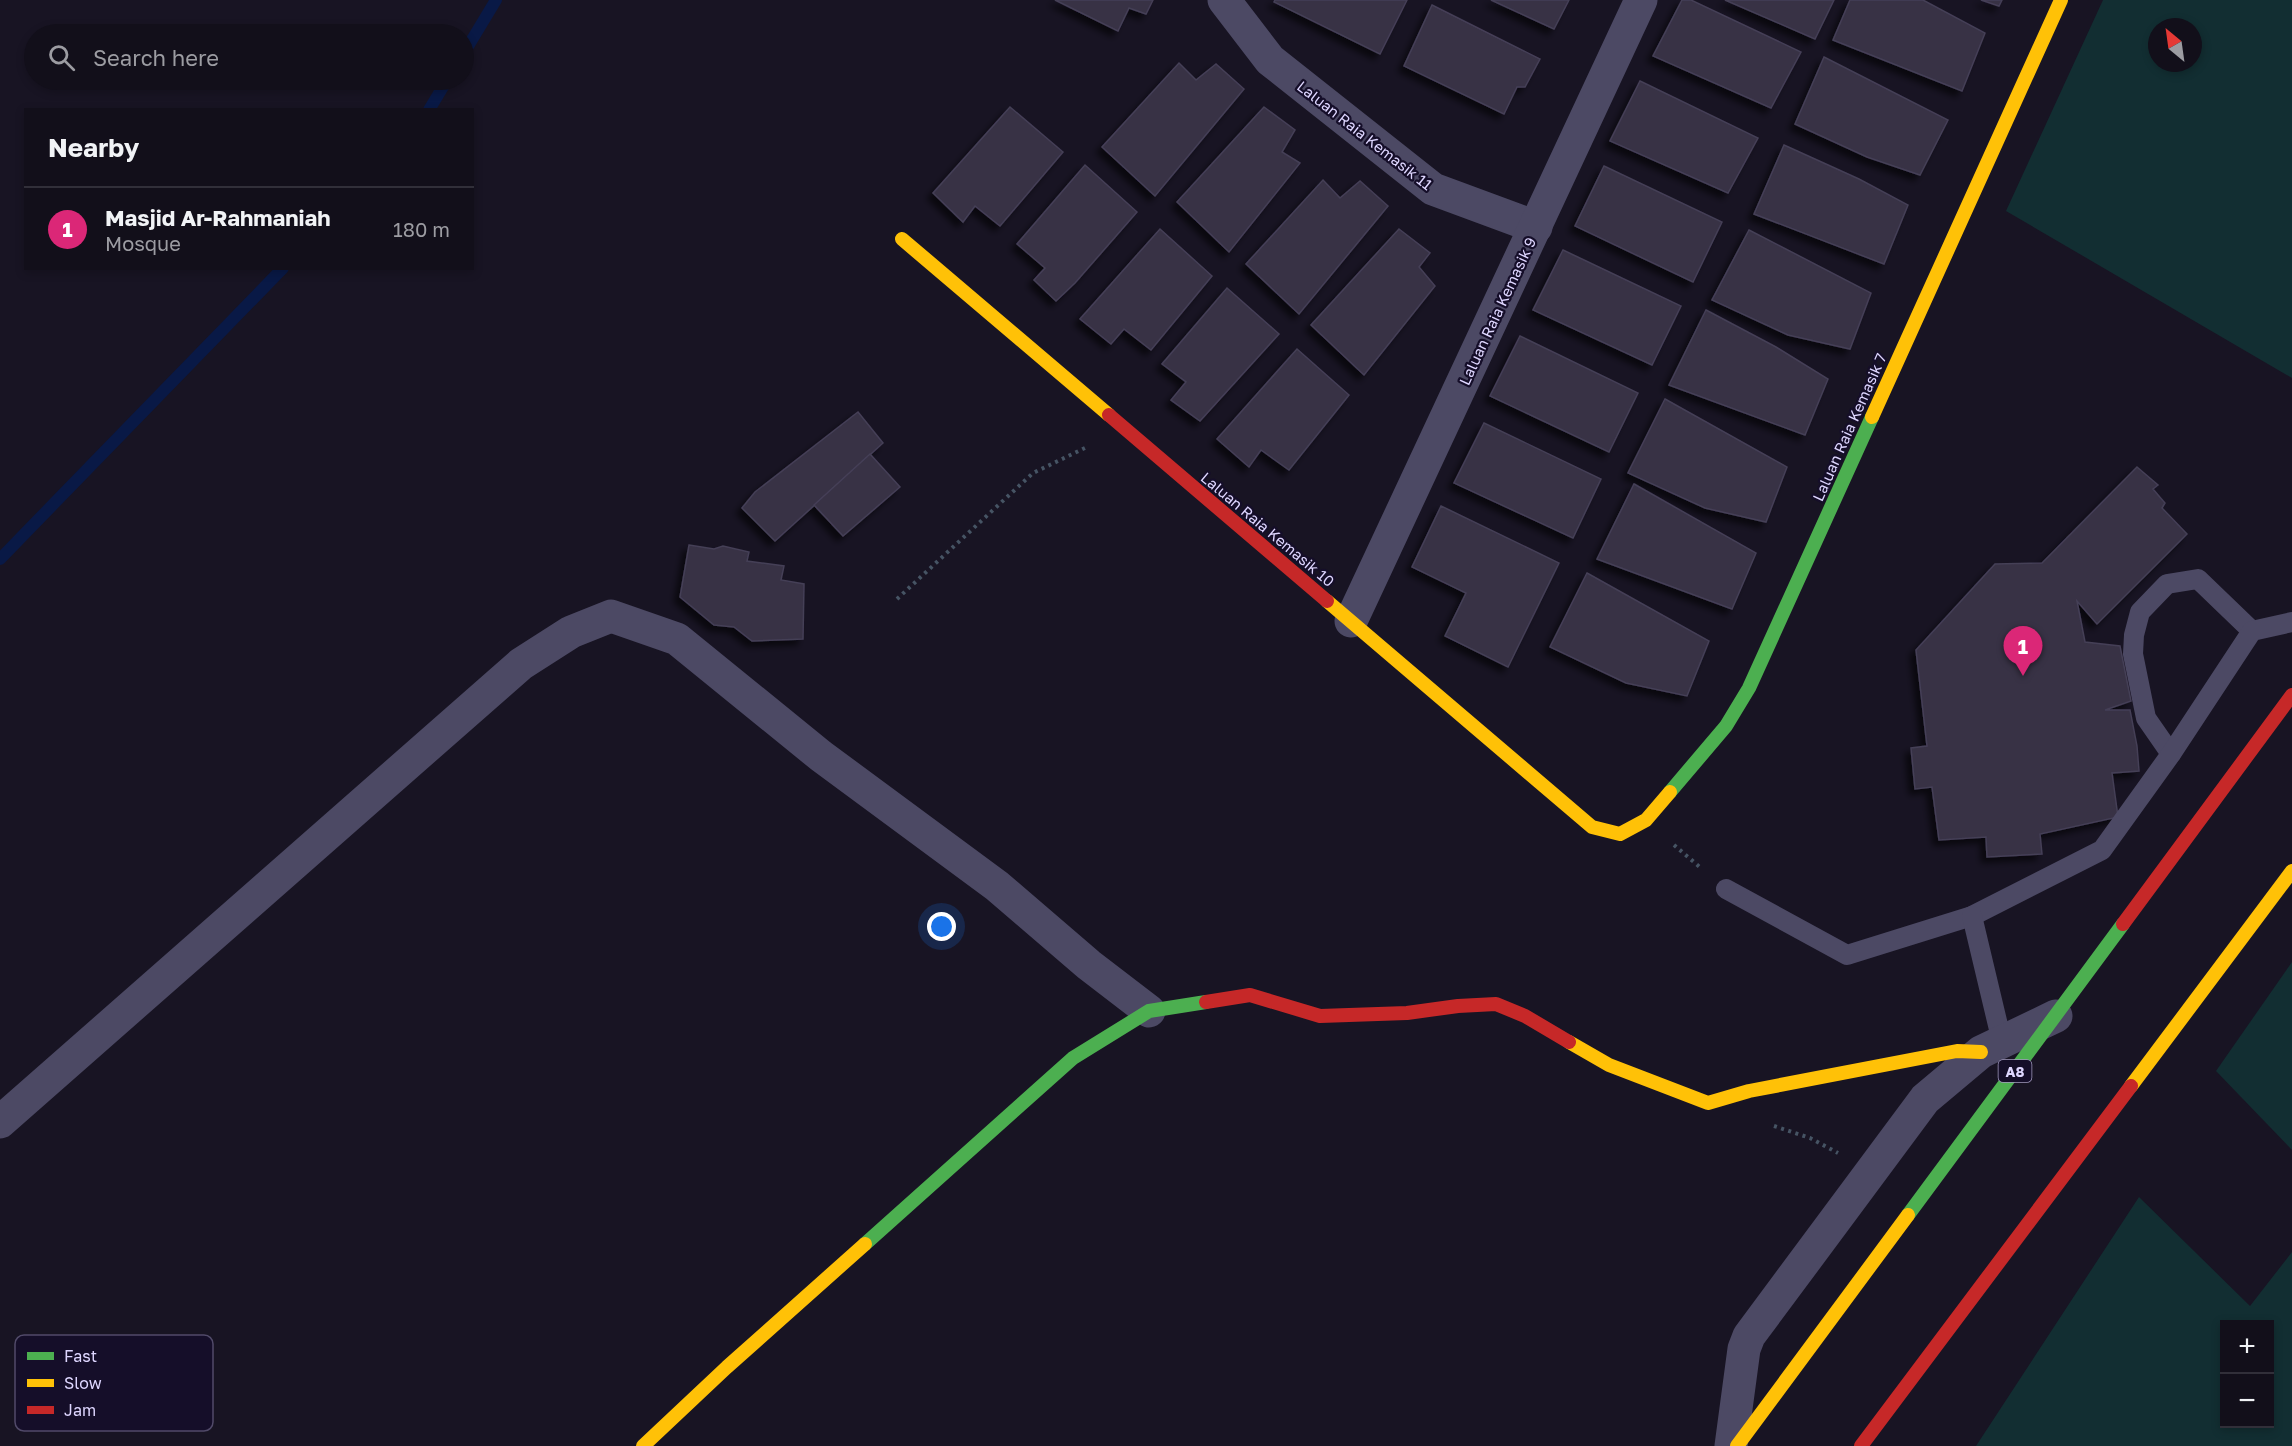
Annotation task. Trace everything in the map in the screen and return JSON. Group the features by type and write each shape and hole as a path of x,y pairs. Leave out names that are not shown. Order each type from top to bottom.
{"main road":[{"name":"Laluan Raia Kemasik 7","path":"1620,834 1646,820 1726,726 1749,688 2061,0"},
{"name":"Laluan Raia Kemasik 10","path":"902,239 1592,827 1620,834"},
{"name":"A8","path":"1737,1446 2292,695"},
{"path":"1861,1446 2292,871"},
{"path":"643,1446 727,1367 1073,1058 1149,1011 1250,995 1320,1016 1407,1013 1458,1006 1496,1004 1525,1016 1609,1065 1708,1103 1749,1090 1957,1051 1991,1047"}],"street":[{"name":"Laluan Raia Kemasik 11","path":"1224,0 1270,60 1433,189 1536,227"},
{"name":"Laluan Raia Kemasik 9","path":"1351,621 1641,0"},
{"path":"0,1122 522,664 571,632 611,616 677,639 821,756 997,886 1089,965 1149,1011"},
{"path":"1731,1446 1744,1349 1749,1336 1925,1099 1991,1047 2056,1016"}],"lane":[{"path":"2171,754 2146,718 2133,654 2134,635 2140,612 2167,584 2198,579 2252,631"},
{"path":"1726,889 1847,955 1972,916 2102,850 2171,754 2252,631 2292,622"},
{"path":"1972,916 1991,1047"}],"path":[{"path":"897,599 1033,473 1087,447 1119,424"},
{"path":"1646,820 1726,889"},
{"path":"1769,1124 1810,1138 1838,1154 1859,1187"}],"green space":[{"path":"2103,0 2292,0 2292,378 2006,211"},
{"path":"2292,962 2292,1150 2216,1071"},
{"path":"2139,1197 2250,1306 2292,1252 2292,1446 1976,1446"}],"building":[{"path":"1055,0 1153,0 1146,14 1129,8 1118,31"},
{"path":"1275,0 1407,0 1380,54 1274,2"},
{"path":"1491,0 1569,0 1554,29"},
{"path":"1682,0 1691,0 1801,52 1771,108 1653,56"},
{"path":"1725,0 1834,0 1815,39"},
{"path":"1850,0 1923,0 1985,33 1962,91 1833,40"},
{"path":"1981,0 2002,0 1999,6"},
{"path":"1432,5 1540,59 1525,87 1517,87 1504,114 1404,66"},
{"path":"1824,57 1948,120 1920,175 1867,157 1795,124"},
{"path":"1179,63 1196,80 1216,64 1244,89 1155,196 1102,147"},
{"path":"1640,81 1758,138 1728,193 1610,141"},
{"path":"1010,107 1063,152 1000,226 975,206 963,222 933,193"},
{"path":"1264,107 1295,130 1282,152 1300,163 1229,252 1177,202"},
{"path":"1784,145 1859,179 1908,205 1884,264 1754,214"},
{"path":"1085,165 1137,212 1075,283 1056,301 1034,280 1045,268 1017,244"},
{"path":"1604,166 1722,222 1693,282 1575,226"},
{"path":"1323,180 1340,198 1360,181 1388,206 1299,314 1246,264"},
{"path":"1160,229 1212,276 1151,350 1124,329 1111,344 1080,319"},
{"path":"1399,229 1430,253 1419,267 1435,286 1364,375 1311,325"},
{"path":"1749,230 1871,293 1850,349 1788,335 1712,300"},
{"path":"1563,250 1681,306 1652,365 1533,310"},
{"path":"1227,288 1279,334 1200,421 1171,400 1186,382 1162,364"},
{"path":"1706,310 1776,347 1828,379 1805,435 1669,385"},
{"path":"1520,336 1638,393 1609,452 1490,396"},
{"path":"1297,349 1349,395 1289,470 1261,450 1249,467 1217,439"},
{"path":"1665,399 1787,467 1766,522 1705,508 1628,473"},
{"path":"858,412 883,443 775,541 742,508 755,492"},
{"path":"1484,423 1601,479 1573,538 1454,483"},
{"path":"870,454 900,487 843,536 814,505"},
{"path":"2137,467 2158,485 2153,489 2165,503 2162,508 2187,534 2097,624 2077,601 2085,642 2120,646 2131,701 2105,710 2130,710 2137,746 2139,771 2112,773 2118,817 2040,834 2042,854 1987,857 1986,837 1939,840 1932,787 1915,789 1911,748 1927,746 1916,650 1995,564 2042,563"},
{"path":"1634,484 1756,553 1732,609 1597,559"},
{"path":"1441,506 1559,563 1508,667 1445,636 1466,593 1412,567"},
{"path":"689,545 714,549 723,546 749,552 747,561 784,566 781,580 804,584 803,639 752,641 734,627 714,625 680,597"},
{"path":"1587,573 1709,641 1687,696 1626,683 1550,647"}],"waterway":[{"path":"474,36 496,0"},
{"path":"430,108 441,90"},
{"path":"0,559 281,270"}],"traffic: fast":[{"path":"1670,792 1726,726 1749,688 1872,417"},
{"path":"1908,1215 2123,924"},
{"path":"865,1244 1073,1058 1149,1011 1206,1002"}],"traffic: slow":[{"path":"1872,417 2061,0"},
{"path":"902,239 1109,415"},
{"path":"1327,601 1592,827 1620,834 1646,820 1670,792"},
{"path":"2131,1086 2292,871"},
{"path":"1569,1042 1609,1065 1708,1103 1749,1091 1957,1051 1981,1052"},
{"path":"1737,1446 1908,1215"},
{"path":"643,1446 727,1367 865,1244"}],"traffic: jam":[{"path":"1109,415 1327,601"},
{"path":"2123,924 2292,695"},
{"path":"1206,1002 1250,995 1320,1016 1407,1013 1458,1006 1496,1004 1525,1016 1569,1042"},
{"path":"1861,1446 2131,1086"}],"place":[{"name":"Masjid Ar-Rahmaniah","path":"2023,676"}]}
